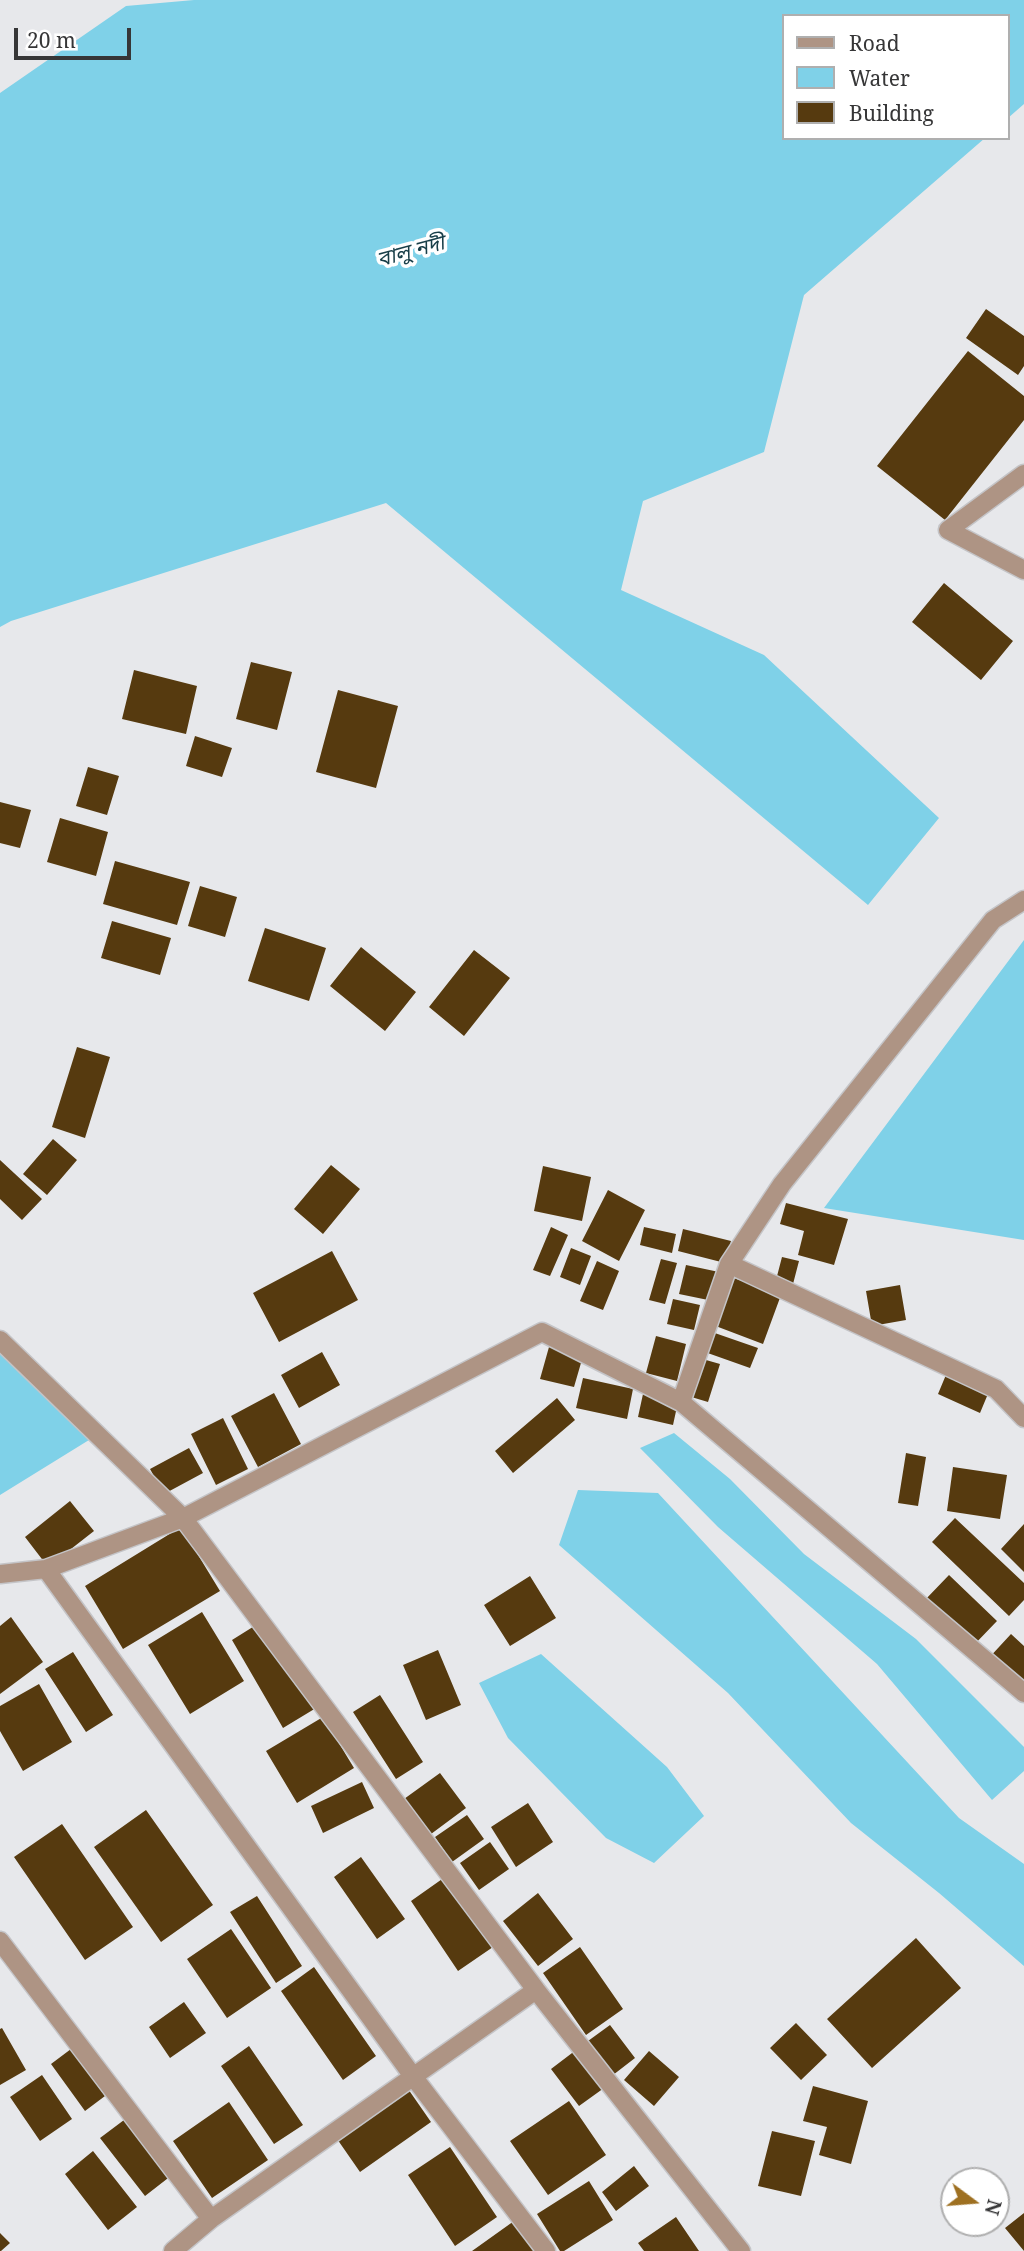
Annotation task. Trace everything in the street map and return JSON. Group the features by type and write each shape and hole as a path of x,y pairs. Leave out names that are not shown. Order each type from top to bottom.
{"street":[{"path":"1024,474 948,530 1024,570"},
{"path":"681,1402 729,1264 782,1184 993,920 1024,900"},
{"path":"729,1264 996,1389 1024,1418"},
{"path":"0,1574 46,1569 183,1518 542,1332 681,1402 1024,1693"},
{"path":"0,1340 183,1518 536,1990 740,2250"},
{"path":"46,1569 412,2075 546,2251"},
{"path":"0,1941 211,2219"},
{"path":"173,2251 211,2219 536,1990"}],"water":[{"name":"বালু নদী","path":"194,0 1024,0 1024,104 1010,116 1010,14 782,14 782,140 983,140 804,295 764,452 643,501 621,590 764,655 939,818 868,905 386,503 11,621 0,627 0,93 126,6"},
{"path":"1024,940 1024,1240 824,1208"},
{"path":"0,1345 89,1440 0,1495"},
{"path":"674,1433 730,1479 804,1554 916,1639 1024,1747 1024,1771 992,1800 877,1664 718,1527 640,1448"},
{"path":"578,1490 658,1493 959,1818 1024,1864 1024,1966 939,1893 851,1823 728,1693 559,1545"},
{"path":"541,1654 667,1767 704,1816 654,1863 606,1838 508,1738 479,1683"}],"building":[{"path":"986,309 1024,336 1024,366 1018,375 966,338"},
{"path":"968,351 1024,396 1024,420 945,520 877,466"},
{"path":"944,583 1013,641 981,680 912,622"},
{"path":"251,662 292,672 277,730 236,719"},
{"path":"134,670 197,686 186,734 122,719"},
{"path":"338,690 398,706 376,788 316,772"},
{"path":"195,736 232,748 222,777 186,766"},
{"path":"88,767 119,776 107,815 76,806"},
{"path":"0,802 31,810 20,848 0,843"},
{"path":"60,818 108,832 96,876 47,862"},
{"path":"115,861 190,882 177,925 103,904"},
{"path":"200,886 237,897 225,937 188,926"},
{"path":"112,921 171,938 160,975 101,958"},
{"path":"265,928 326,948 309,1001 248,981"},
{"path":"361,947 416,992 385,1031 330,986"},
{"path":"474,950 510,978 464,1036 429,1007"},
{"path":"77,1047 110,1057 85,1138 52,1127"},
{"path":"53,1139 77,1160 47,1195 23,1174"},
{"path":"0,1160 42,1199 22,1220 0,1199"},
{"path":"331,1165 360,1189 323,1234 294,1209"},
{"path":"543,1166 591,1177 582,1221 534,1211"},
{"path":"608,1190 645,1210 619,1261 582,1241"},
{"path":"786,1203 848,1219 834,1265 798,1255 804,1231 780,1224"},
{"path":"551,1227 568,1235 550,1276 533,1270"},
{"path":"644,1227 676,1234 672,1253 640,1245"},
{"path":"683,1229 731,1241 725,1263 678,1251"},
{"path":"571,1248 591,1256 580,1285 560,1277"},
{"path":"332,1251 358,1300 279,1342 253,1293"},
{"path":"782,1257 799,1261 793,1284 776,1280"},
{"path":"661,1259 677,1263 665,1304 649,1300"},
{"path":"597,1261 619,1271 603,1310 580,1301"},
{"path":"686,1265 719,1272 713,1301 679,1294"},
{"path":"731,1277 781,1295 763,1344 713,1325"},
{"path":"900,1285 906,1320 872,1326 866,1291"},
{"path":"673,1299 700,1305 694,1330 667,1324"},
{"path":"709,1331 758,1348 750,1368 702,1351"},
{"path":"656,1336 686,1344 677,1381 646,1373"},
{"path":"549,1347 583,1356 574,1387 540,1379"},
{"path":"322,1352 340,1385 299,1408 281,1375"},
{"path":"699,1358 720,1364 708,1402 688,1396"},
{"path":"948,1370 990,1389 980,1413 938,1394"},
{"path":"583,1378 633,1389 627,1419 576,1408"},
{"path":"274,1393 301,1444 258,1467 231,1416"},
{"path":"643,1394 678,1402 673,1425 638,1417"},
{"path":"557,1398 575,1420 513,1473 495,1451"},
{"path":"223,1418 248,1469 216,1485 191,1434"},
{"path":"189,1448 203,1473 164,1494 150,1469"},
{"path":"906,1453 926,1457 918,1506 898,1503"},
{"path":"953,1467 1007,1475 1000,1519 947,1511"},
{"path":"70,1501 94,1531 48,1567 25,1537"},
{"path":"955,1518 1024,1583 1024,1600 1009,1616 932,1542"},
{"path":"1024,1524 1024,1572 1001,1549"},
{"path":"181,1527 220,1591 123,1649 85,1586"},
{"path":"949,1575 997,1621 972,1647 924,1601"},
{"path":"530,1576 556,1618 510,1646 484,1605"},
{"path":"202,1612 244,1681 190,1714 148,1645"},
{"path":"11,1617 43,1662 0,1694 0,1626"},
{"path":"264,1620 316,1708 283,1728 232,1640"},
{"path":"1011,1634 1024,1646 1024,1695 987,1660"},
{"path":"438,1650 461,1705 426,1720 403,1665"},
{"path":"73,1652 113,1715 86,1732 45,1669"},
{"path":"39,1684 72,1742 23,1771 0,1731 0,1706"},
{"path":"380,1695 423,1762 396,1779 353,1712"},
{"path":"323,1717 354,1768 297,1803 266,1751"},
{"path":"440,1773 466,1808 431,1834 404,1799"},
{"path":"362,1782 374,1808 323,1833 311,1806"},
{"path":"528,1803 553,1842 516,1867 491,1827"},
{"path":"146,1810 213,1905 161,1942 94,1847"},
{"path":"467,1815 484,1839 452,1862 435,1837"},
{"path":"62,1824 133,1927 85,1960 14,1857"},
{"path":"490,1842 509,1869 479,1890 460,1863"},
{"path":"361,1857 405,1919 377,1939 334,1877"},
{"path":"445,1877 493,1947 458,1971 411,1901"},
{"path":"538,1893 573,1939 538,1966 503,1921"},
{"path":"257,1896 302,1966 276,1983 230,1912"},
{"path":"231,1929 271,1988 227,2018 187,1959"},
{"path":"916,1938 961,1988 872,2068 827,2019"},
{"path":"580,1947 623,2009 586,2035 543,1973"},
{"path":"314,1967 376,2056 343,2080 281,1991"},
{"path":"184,2002 206,2033 170,2058 149,2027"},
{"path":"796,2023 827,2055 801,2080 770,2048"},
{"path":"610,2025 635,2058 613,2075 588,2041"},
{"path":"2,2028 26,2070 0,2085 0,2029"},
{"path":"249,2046 303,2125 274,2144 221,2066"},
{"path":"71,2049 105,2096 85,2111 51,2064"},
{"path":"576,2050 604,2088 579,2106 551,2069"},
{"path":"649,2051 679,2077 654,2106 624,2080"},
{"path":"42,2075 72,2119 40,2141 10,2097"},
{"path":"406,2086 431,2122 360,2172 335,2136"},
{"path":"813,2086 868,2101 851,2164 819,2155 827,2127 803,2121"},
{"path":"569,2101 606,2155 548,2195 510,2141"},
{"path":"229,2102 268,2160 212,2198 173,2141"},
{"path":"128,2117 172,2175 145,2196 100,2138"},
{"path":"772,2131 815,2141 801,2196 758,2186"},
{"path":"450,2147 497,2217 455,2246 408,2175"},
{"path":"93,2151 137,2207 108,2230 65,2174"},
{"path":"634,2166 649,2186 616,2211 602,2192"},
{"path":"589,2181 613,2220 560,2251 537,2214"},
{"path":"1024,2213 1024,2251 1010,2234 1010,2224"},
{"path":"676,2217 699,2251 644,2251 638,2243"},
{"path":"514,2221 536,2251 472,2251"},
{"path":"0,2233 10,2243 1,2251 0,2251"}]}
